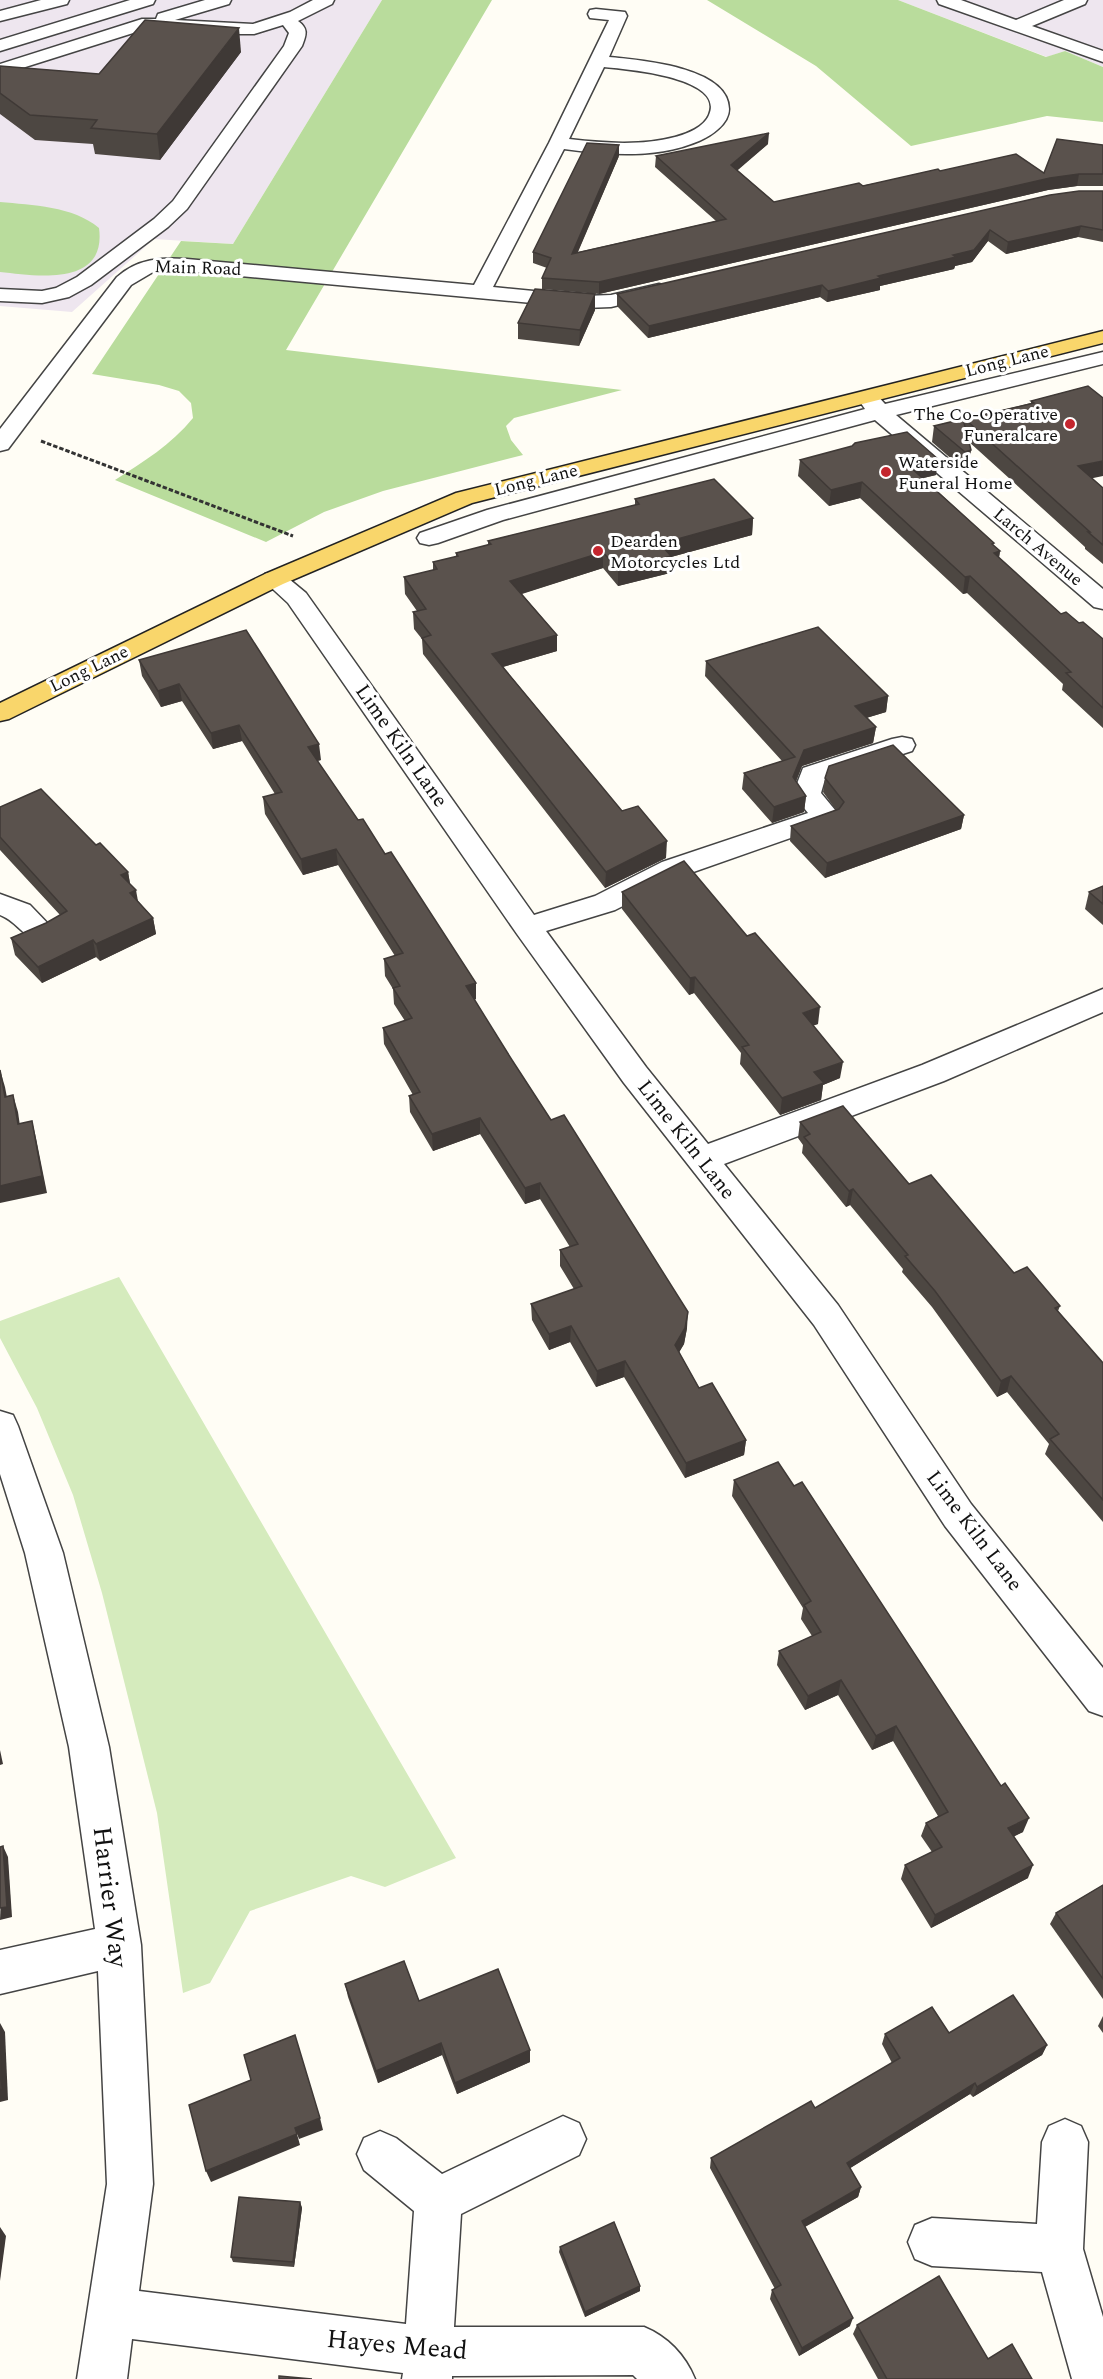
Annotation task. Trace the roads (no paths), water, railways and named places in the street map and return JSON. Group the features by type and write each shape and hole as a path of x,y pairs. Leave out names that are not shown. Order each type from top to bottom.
{"main road":[{"name":"Long Lane","path":"0,713 274,579 464,498 873,404 1103,337"}],"street":[{"path":"5,14 61,0"},
{"path":"0,46 147,0"},
{"path":"0,70 223,0"},
{"path":"148,24 246,30 287,20 326,0"},
{"path":"945,0 1103,57"},
{"path":"1016,26 1079,0"},
{"path":"596,14 640,17"},
{"path":"481,291 558,143 619,16"},
{"path":"0,295 42,297 73,288 173,213 297,39 297,28 287,20"},
{"path":"558,143 614,149 665,145 697,135 709,128 719,115 719,100 707,86 697,80 663,69 598,61"},
{"name":"Main Road","path":"6,437 124,281 148,265 185,265 481,291 568,301 599,302 680,285"},
{"path":"429,538 504,513 873,404 1103,358"},
{"name":"Larch Avenue","path":"873,404 1103,602"},
{"name":"Lime Kiln Lane","path":"274,579 297,598 527,927 642,1084 826,1315 958,1515 1103,1698"},
{"path":"527,927 605,903 672,869 826,816 807,794 813,774 902,745"},
{"path":"0,904 20,912 40,931"},
{"path":"701,1160 933,1073 1103,1000"},
{"name":"Harrier Way","path":"0,1426 44,1553 71,1668 89,1747 119,1945 130,2184 102,2379"},
{"path":"0,1972 119,1945"},
{"path":"438,2201 563,2139"},
{"path":"1065,2142 1059,2249 1097,2379"},
{"path":"380,2154 438,2201"},
{"path":"429,2365 438,2201"},
{"path":"932,2242 1059,2249"},
{"name":"Hayes Mead","path":"113,2312 429,2365 644,2350 670,2379"}],"place":[{"name":"The Co-Operative Funeralcare","path":"1070,424"},
{"name":"Waterside Funeral Home","path":"886,472"},
{"name":"Dearden Motorcycles Ltd","path":"598,551"}]}
